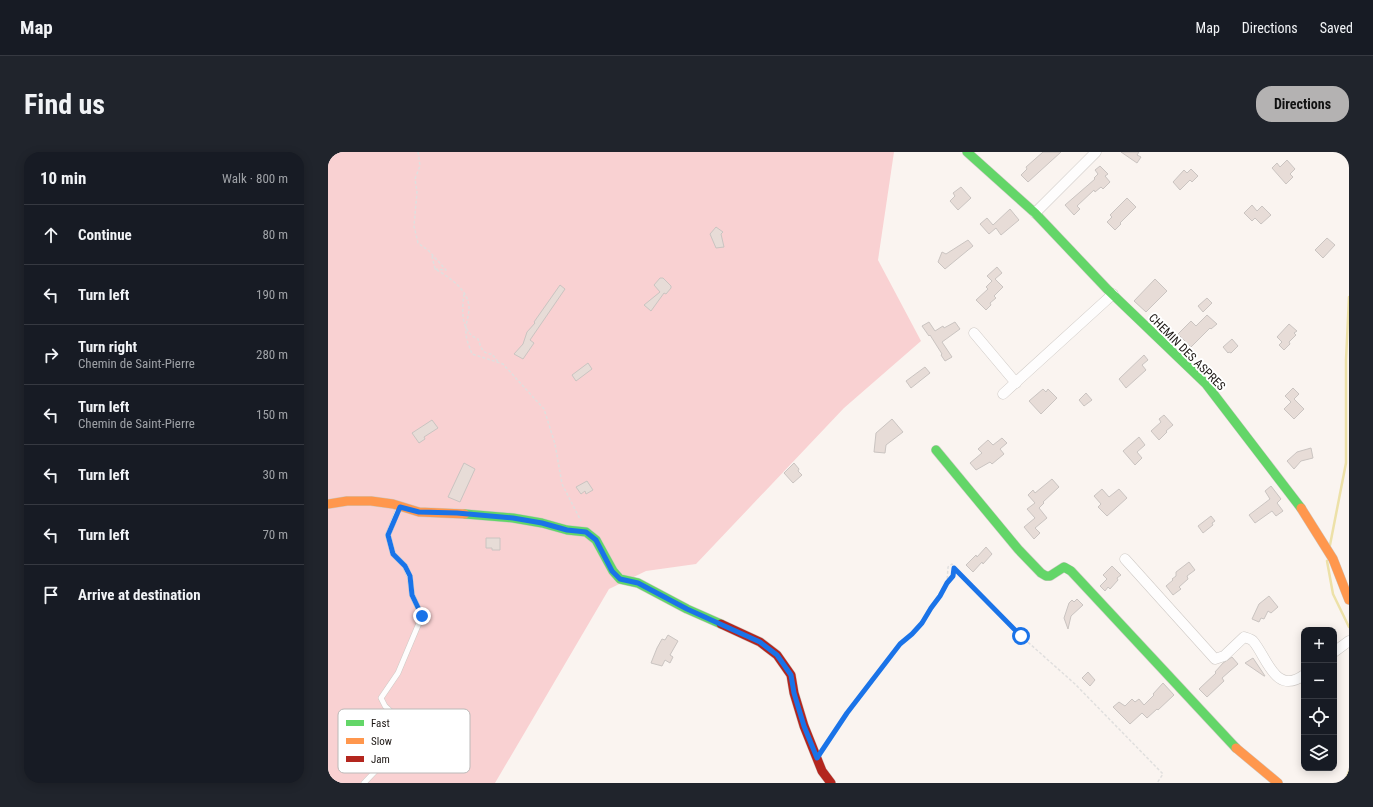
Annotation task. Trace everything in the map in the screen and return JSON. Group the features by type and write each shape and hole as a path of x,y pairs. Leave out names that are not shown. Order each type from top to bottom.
{"street":[{"name":"CHEMIN DES ASPRES","path":"967,152 1035,213 1113,294 1206,384 1307,516 1333,559 1349,600"},
{"path":"1035,213 1096,152"},
{"path":"1003,394 1113,294"},
{"path":"974,333 1016,383"},
{"path":"936,450 1018,549 1037,569 1046,576 1050,576 1064,567 1071,571 1230,743 1278,783"},
{"path":"328,504 347,501 371,501 419,512 457,513 513,518 542,523 567,530 586,532 596,540 612,571 620,579 638,583 687,609 760,642 777,655 791,675 794,693 804,726 822,771 831,783"},
{"path":"1125,559 1215,659 1224,656 1244,637 1252,639 1276,677 1294,681 1301,676"},
{"path":"1337,650 1349,641"}],"lane":[{"path":"388,709 381,698 398,673 422,616 412,595 410,576 405,566 393,554 388,535 400,507"},
{"path":"364,783 374,773"}],"path":[{"path":"418,152 420,166 415,179 417,192 414,226 418,243 432,254 446,270 435,269"},
{"path":"432,254 435,269"},
{"path":"435,269 448,276 460,287 464,294 469,307 465,333 472,354 503,364 544,409 555,444 562,484 586,532"},
{"path":"464,294 462,307 466,329 472,337 478,338 483,351 487,354 492,354 499,363"},
{"path":"947,583 948,567 952,564 954,568 1021,636 1076,684 1164,774 1158,783"},
{"path":"817,758 847,713 900,644 922,623 953,576 954,568"}],"shaded area":[{"path":"328,152 894,152 878,260 921,341 844,408 696,564 646,571 609,589 495,783 328,783"}],"building":[{"path":"1043,152 1061,152 1028,182 1021,175 1027,169 1026,167"},
{"path":"1121,152 1139,152 1137,155 1141,157 1137,163"},
{"path":"1287,160 1295,169 1290,174 1293,177 1286,184 1272,168 1277,163 1280,167"},
{"path":"1100,166 1108,174 1105,176 1110,182 1103,189 1101,187 1095,192 1094,190 1077,206 1080,209 1074,215 1065,205 1095,179 1094,178 1098,174 1095,170"},
{"path":"1191,169 1198,176 1192,182 1190,180 1180,190 1173,182 1184,170 1187,173"},
{"path":"961,187 971,198 958,210 950,201 955,196 953,193"},
{"path":"1127,198 1136,207 1115,230 1107,222 1112,217 1110,215"},
{"path":"1252,205 1257,211 1262,206 1271,215 1261,224 1255,218 1252,221 1244,213"},
{"path":"1010,209 1019,220 1001,235 996,228 989,234 980,224 987,218 993,225"},
{"path":"716,227 723,232 721,234 724,247 716,248 710,234"},
{"path":"1327,238 1335,245 1323,258 1315,250"},
{"path":"968,240 973,246 945,269 938,262 942,252 946,254"},
{"path":"997,267 1002,273 995,279 1003,287 994,296 996,298 990,303 991,305 986,310 976,300 988,289 986,287 992,281 987,276"},
{"path":"660,278 663,278 671,286 671,288 666,294 664,293 651,311 644,305 660,292 654,285"},
{"path":"1155,279 1167,291 1146,312 1134,301"},
{"path":"560,285 565,289 530,340 534,343 523,359 514,354 523,344 527,332 535,323 534,322"},
{"path":"1207,298 1212,303 1203,312 1198,306"},
{"path":"1207,315 1217,324 1211,329 1210,328 1191,347 1178,334 1191,321 1196,326"},
{"path":"929,322 935,331 943,326 944,328 955,322 960,329 942,342 952,357 945,361 930,335 929,336 922,326"},
{"path":"1289,324 1297,331 1294,333 1296,335 1289,342 1290,344 1284,350 1279,345 1282,342 1277,337"},
{"path":"1232,339 1238,346 1231,353 1228,353 1223,347"},
{"path":"1144,355 1148,360 1142,365 1146,370 1126,388 1119,379"},
{"path":"588,363 592,369 576,381 572,375"},
{"path":"925,367 930,373 911,388 906,381"},
{"path":"1293,388 1299,394 1294,399 1304,409 1294,419 1284,409 1291,402 1285,396"},
{"path":"1043,389 1046,392 1048,389 1057,398 1041,414 1029,401"},
{"path":"1086,393 1092,400 1084,406 1079,400"},
{"path":"1164,415 1173,425 1159,440 1151,431 1161,422 1159,419"},
{"path":"892,419 903,432 886,445 885,453 874,452 876,433"},
{"path":"432,420 438,428 424,437 425,439 419,443 412,433"},
{"path":"1139,437 1145,445 1137,452 1142,458 1135,465 1123,451"},
{"path":"1002,438 1007,443 1000,449 1004,454 992,464 990,462 976,470 970,463 982,453 978,449 988,440 993,445"},
{"path":"1311,448 1313,458 1301,461 1294,469 1287,461 1297,452"},
{"path":"464,463 475,469 460,502 448,497"},
{"path":"794,463 802,475 793,483 784,473"},
{"path":"1052,479 1059,487 1043,502 1044,503 1039,508 1047,518 1035,528 1040,533 1034,539 1024,527 1035,518 1027,509 1035,503 1028,495 1033,490 1035,493"},
{"path":"587,481 593,490 586,494 585,491 581,494 576,487"},
{"path":"1271,486 1281,499 1277,503 1283,511 1276,516 1272,511 1255,523 1249,515 1270,499 1265,491"},
{"path":"1102,489 1109,497 1119,489 1127,498 1107,516 1098,507 1101,504 1094,496"},
{"path":"1211,516 1215,521 1212,523 1213,525 1203,533 1198,526"},
{"path":"486,538 500,538 500,550 486,548"},
{"path":"986,547 992,554 973,572 966,565 976,555 977,557"},
{"path":"1189,562 1195,570 1187,576 1188,579 1179,587 1181,589 1173,595 1166,586 1176,576 1176,572"},
{"path":"1112,566 1121,575 1117,578 1118,580 1110,589 1108,587 1105,591 1100,586 1107,579 1103,575"},
{"path":"1269,596 1278,607 1271,613 1268,611 1264,619 1261,618 1259,622 1252,619 1259,604"},
{"path":"1077,599 1083,605 1071,616 1068,629 1064,618 1069,603 1072,600 1074,602"},
{"path":"668,635 678,641 670,655 673,657 670,663 665,660 662,666 651,663 662,639 665,640"},
{"path":"1232,657 1238,664 1222,678 1224,681 1207,697 1199,689 1216,673 1215,672 1223,663"},
{"path":"1253,658 1265,676 1245,663"},
{"path":"1088,672 1095,680 1090,686 1082,678"},
{"path":"1163,683 1174,695 1147,718 1142,713 1130,724 1113,707 1119,702 1125,706 1132,699 1135,702 1139,699 1144,705"}],"waterway":[{"path":"1330,545 1346,463 1346,360 1349,297"},
{"path":"1327,561 1333,594 1349,627"},
{"path":"1345,783 1349,771"}],"traffic: fast":[{"path":"967,152 1035,213 1107,289 1206,384 1301,508"},
{"path":"936,450 1018,549 1041,573 1046,576 1050,576 1064,567 1071,571 1236,748"},
{"path":"465,514 513,518 542,523 567,530 586,532 596,540 613,571 620,579 638,583 687,609 721,624"}],"traffic: slow":[{"path":"328,504 347,501 371,501 393,504 419,512 465,514"},
{"path":"1301,508 1333,559 1349,600"},
{"path":"1236,748 1278,783"}],"traffic: jam":[{"path":"721,624 760,642 777,655 791,675 794,693 804,726 822,771 831,783"}],"route":[{"path":"422,616 412,595 410,576 405,566 393,554 388,535 400,507 419,512 457,513 513,518 542,523 567,530 586,532 596,540 612,571 620,579 638,583 687,609 760,642 777,655 791,675 794,693 804,726 817,758 847,713 900,644 922,623 953,576 954,568 1021,636"}]}
